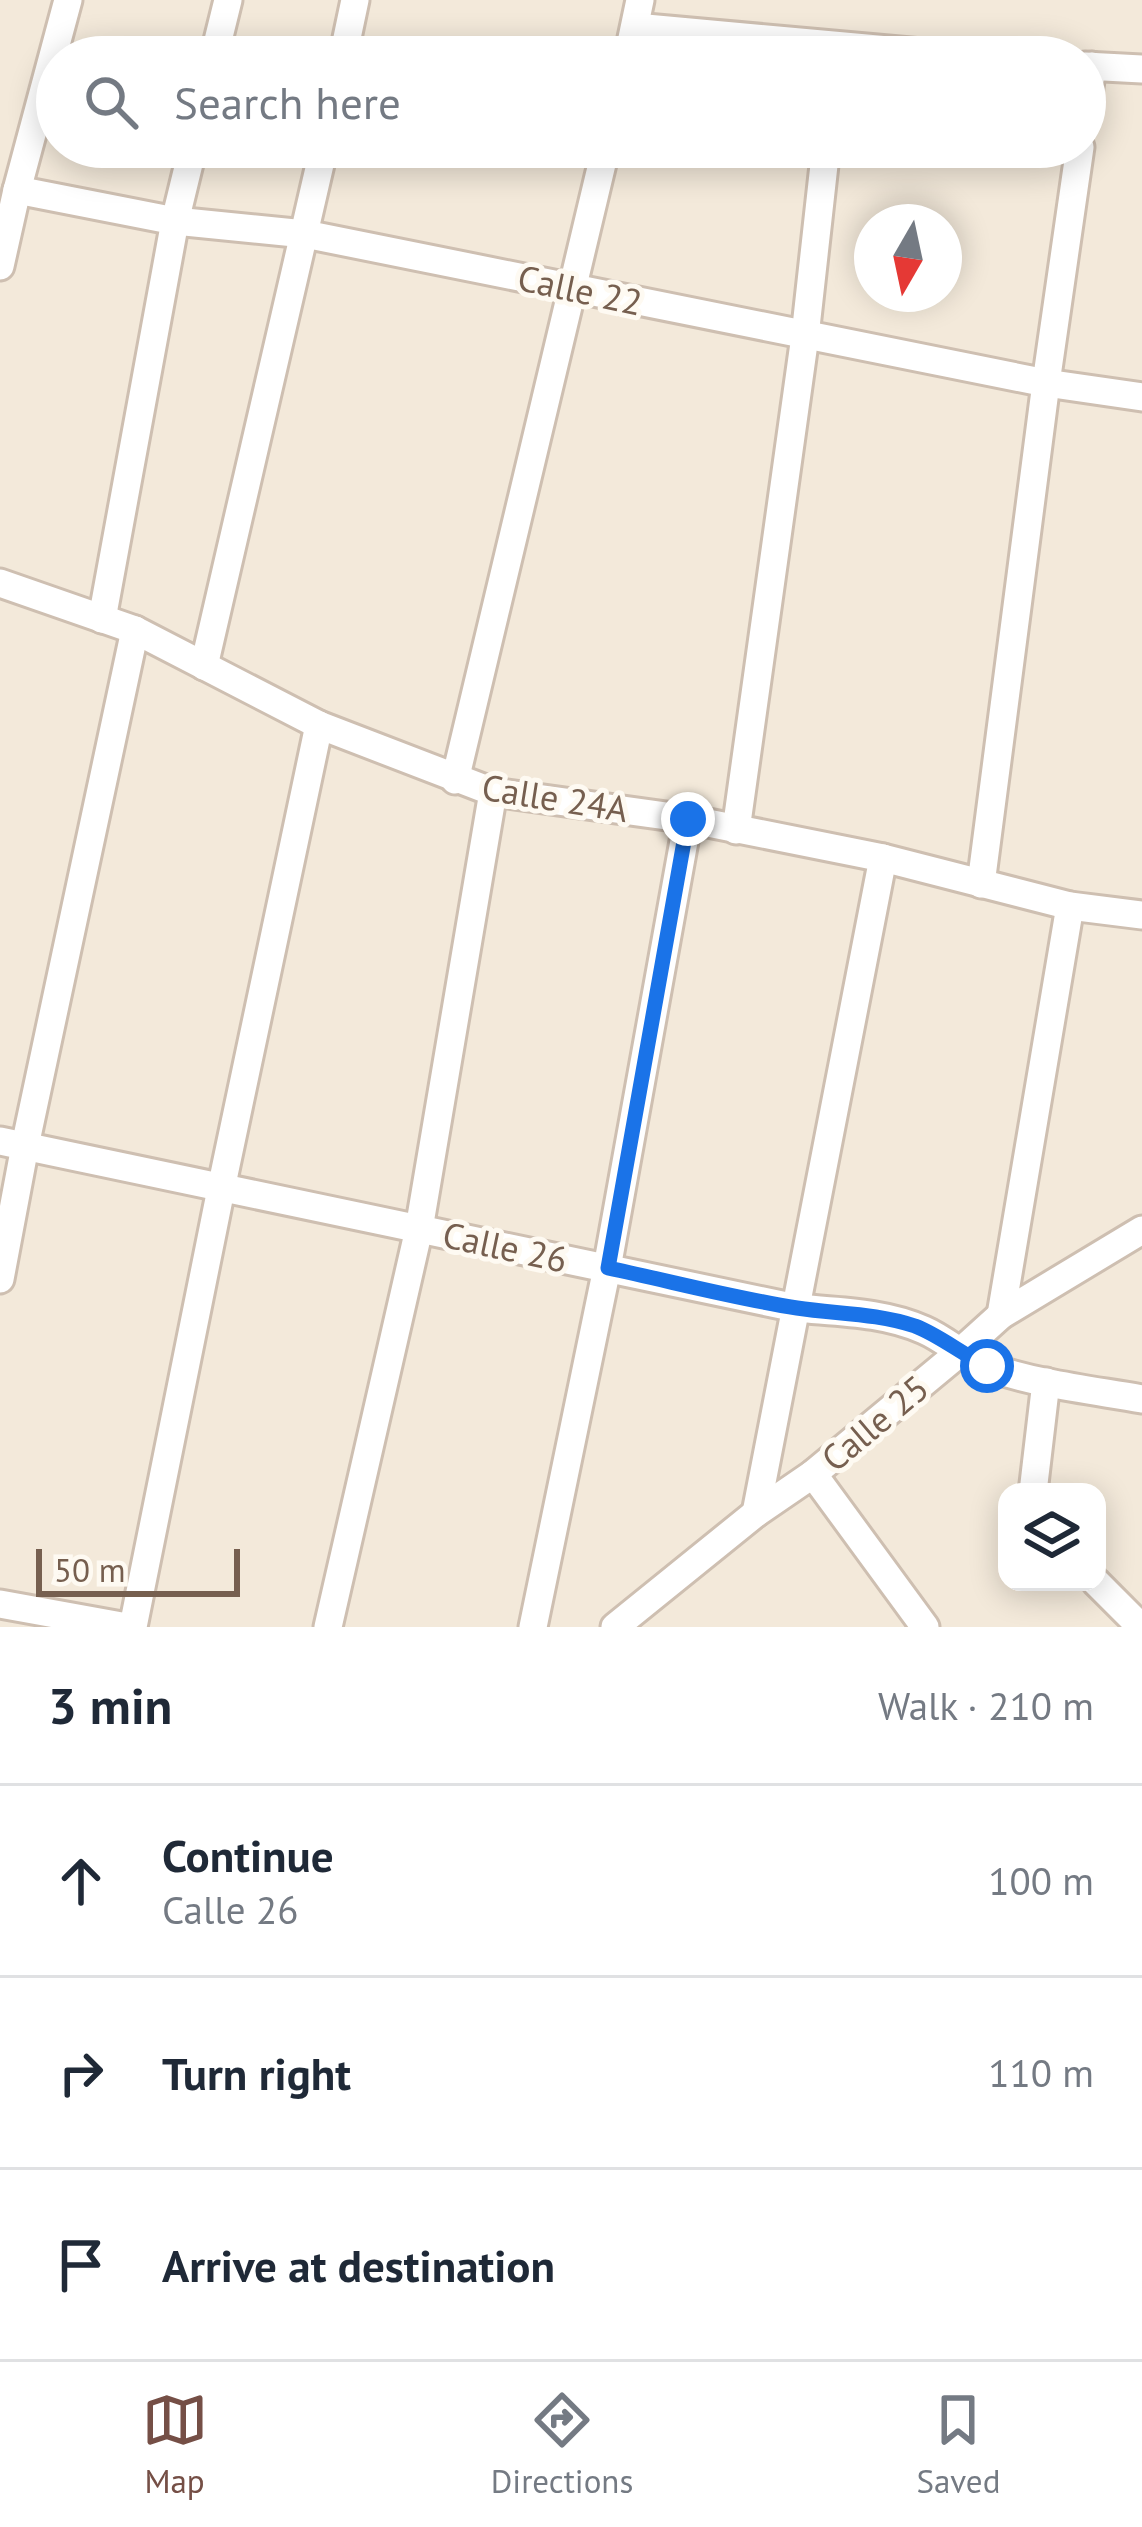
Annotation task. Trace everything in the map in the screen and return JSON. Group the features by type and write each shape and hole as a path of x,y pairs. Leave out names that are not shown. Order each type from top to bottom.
{"street":[{"path":"58,36 68,0"},
{"path":"219,36 227,0"},
{"path":"347,36 355,0"},
{"path":"637,14 753,36"},
{"path":"1106,67 1142,69"},
{"path":"0,266 36,119"},
{"path":"102,619 188,168"},
{"path":"204,666 318,168"},
{"path":"455,780 601,168"},
{"path":"736,830 824,168"},
{"path":"981,884 1077,168"},
{"name":"Calle 22","path":"17,190 175,221 304,234 1046,383 1142,397"},
{"name":"Calle 24A","path":"0,583 135,630 319,725 493,793 688,819 883,858 1070,906 1142,915"},
{"path":"0,1279 12,1144 135,630"},
{"path":"0,1604 130,1627 319,725"},
{"path":"328,1627 419,1229 493,793"},
{"path":"532,1627 608,1268 688,819"},
{"path":"756,1513 883,858"},
{"path":"1001,1315 1070,906"},
{"name":"Calle 26","path":"12,1144 796,1308 885,1317 943,1339 987,1366 1142,1399"},
{"name":"Calle 25","path":"615,1627 756,1513 813,1474 1001,1315 1142,1229"},
{"path":"1034,1483 1046,1382"},
{"path":"813,1474 925,1627"},
{"path":"1105,1591 1142,1627"}],"shaded area":[{"path":"0,0 1142,0 1142,1627 0,1627"}],"route":[{"path":"688,819 608,1268 796,1308 885,1317 943,1339 987,1366"}]}
